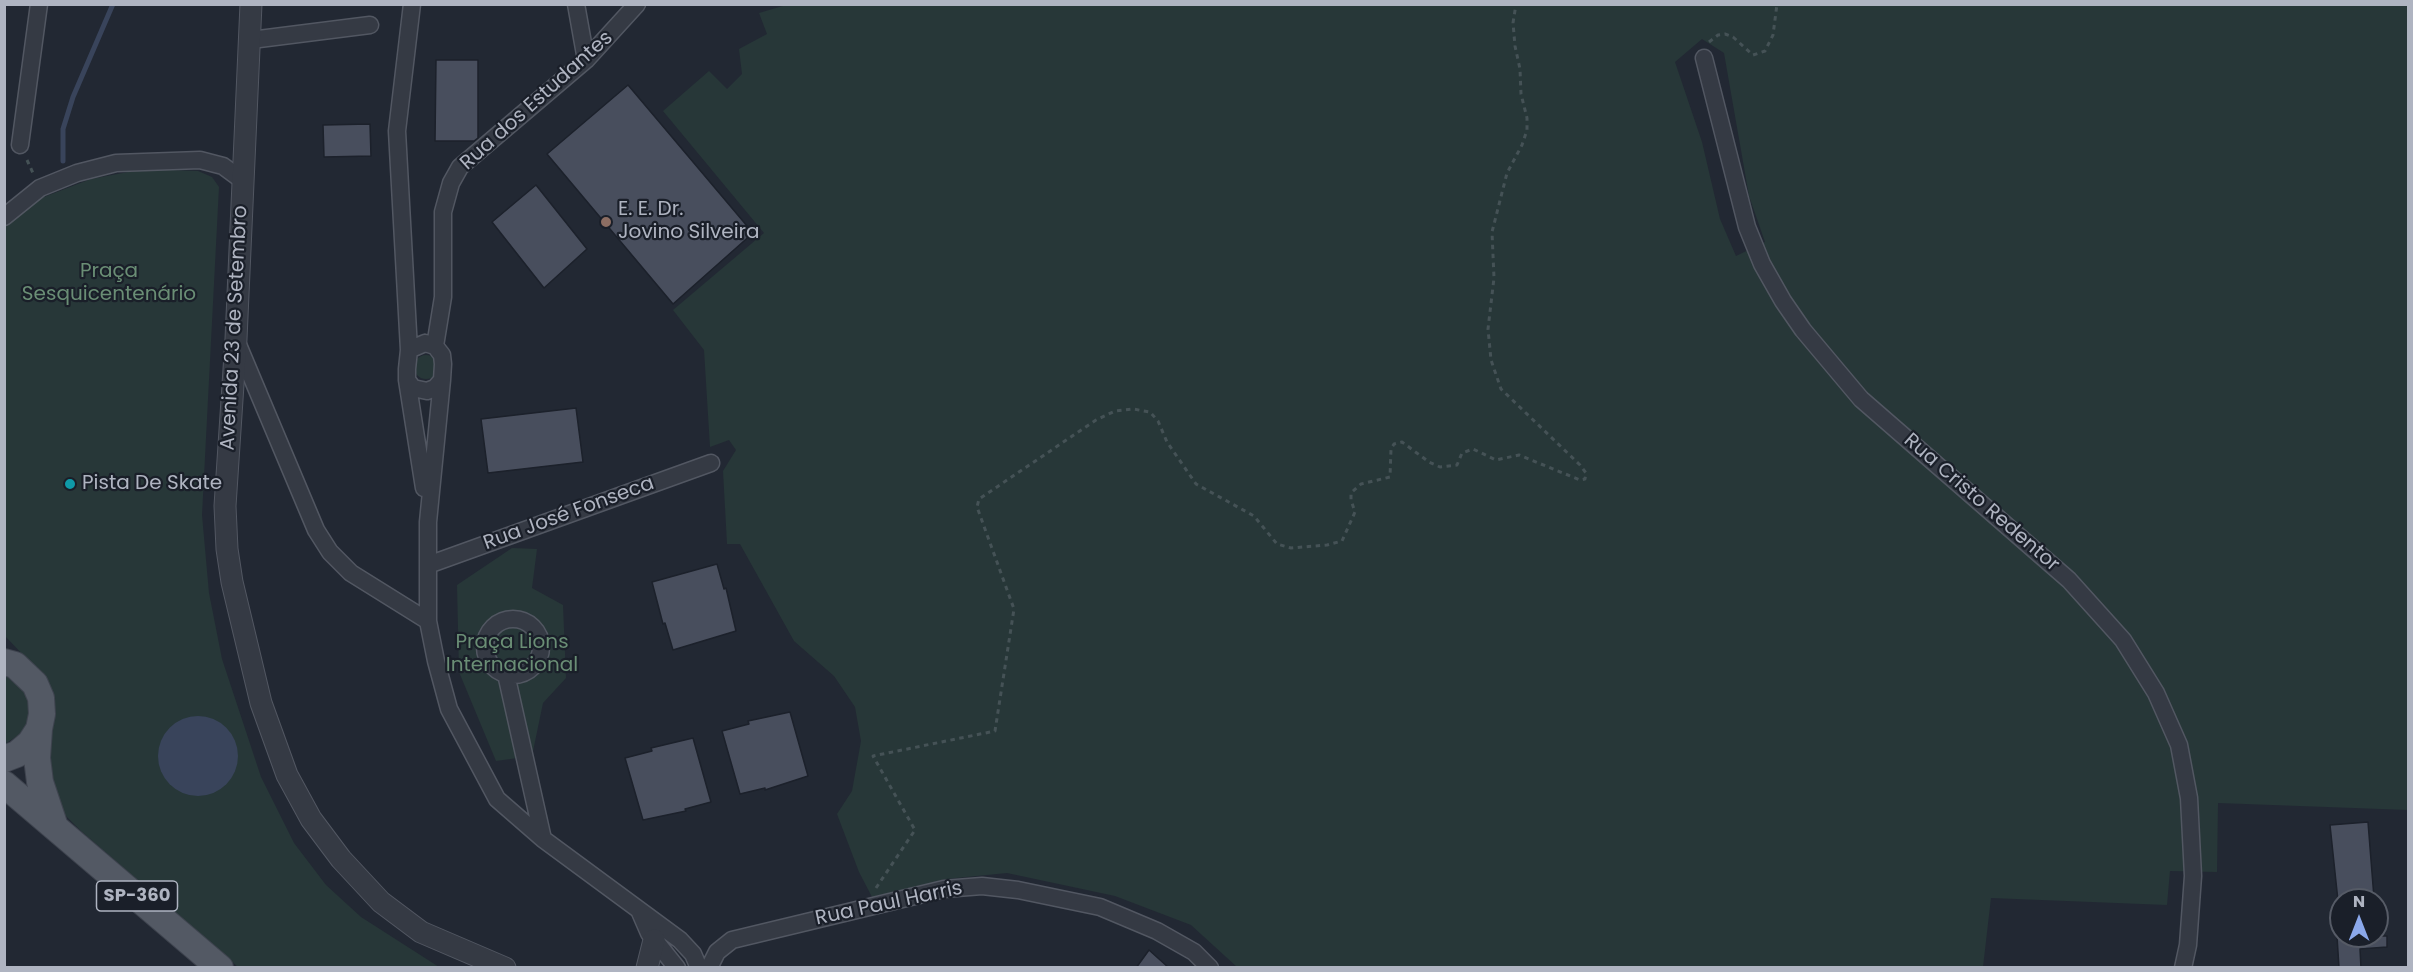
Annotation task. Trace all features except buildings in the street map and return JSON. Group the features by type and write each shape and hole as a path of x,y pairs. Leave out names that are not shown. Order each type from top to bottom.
{"main road":[{"name":"SP-360","path":"8,659 35,684 41,698 42,714 37,758 40,782 55,824"},
{"path":"4,759 17,754 30,743 39,729"},
{"name":"SP-360","path":"4,784 55,824 220,968"}],"street":[{"path":"20,145 39,4"},
{"name":"Avenida 23 de Setembro","path":"251,4 236,339 225,506 227,549 232,582 261,703 287,775 311,819 341,859 381,902 421,932 505,968"},
{"path":"412,4 397,131 409,350 407,380 428,522"},
{"path":"576,4 586,60"},
{"name":"Rua dos Estudantes","path":"435,346 443,297 443,212 460,167 472,154 586,60 637,4"},
{"path":"251,40 370,25"},
{"name":"Rua Cristo Redentor","path":"1704,58 1747,227 1761,264 1803,330 1861,399 2069,580 2123,640 2156,693 2179,745 2189,798 2193,876 2188,945 2183,968"},
{"path":"4,217 40,188 77,173 116,163 200,159 223,166 242,180"},
{"path":"236,339 316,530 330,552 351,573 428,621"},
{"path":"409,350 425,343 435,346 442,355 442,380 428,522 428,621 449,709 465,743 497,799 543,839 680,940 693,954 699,968"},
{"path":"407,380 413,388 427,391 435,388 442,380"},
{"name":"Rua José Fonseca","path":"428,565 711,463"},
{"path":"506,674 543,839"},
{"name":"Rua Paul Harris","path":"710,968 717,952 732,940 944,889 982,886 1018,890 1100,907 1157,931 1194,952 1210,968"},
{"path":"639,909 654,940 677,968"},
{"path":"647,968 654,940"}],"path":[{"path":"863,907 915,830 873,756 995,731 1014,609 977,507 979,499 1096,420 1115,411 1133,409 1150,412 1158,421 1167,442 1196,484 1254,516 1277,544 1291,548 1327,545 1342,541 1355,512 1350,493 1361,484 1390,477 1391,449 1394,444 1401,442 1440,467 1457,465 1462,453 1473,449 1496,459 1519,455 1580,480 1585,479 1586,473 1580,465 1501,389 1491,360 1488,329 1494,285 1492,232 1507,173 1527,130 1515,46 1513,23 1516,4"},
{"path":"1704,58 1709,43 1718,35 1733,38 1753,55 1765,51 1773,35 1777,4"},
{"path":"20,145 40,188"}],"green space":[{"path":"786,5 2408,5 2408,810 2218,803 2217,872 2170,871 2167,905 1991,898 1983,967 1237,967 1191,925 1115,896 1007,873 946,879 872,897 859,872 837,814 852,791 861,741 855,707 834,676 794,641 740,544 727,544 723,471 736,450 729,440 710,447 704,350 673,310 764,233 663,111 709,71 727,89 742,74 739,49 767,34 759,13","holes":["1702,39 1724,53 1749,196 1765,242 1736,256 1720,219 1702,142 1675,62"]},
{"name":"Praça Sesquicentenário","path":"144,169 198,171 212,177 219,187 202,515 209,593 222,659 261,777 294,843 326,885 361,917 439,967 238,967 81,831 57,807 49,781 52,714 45,678 5,636 5,224 36,200 91,179"},
{"path":"426,355 435,358 438,367 435,376 426,379 417,376 414,367 417,358"},
{"name":"Praça Lions Internacional","path":"512,548 537,549 532,588 563,605 566,678 543,703 532,756 496,761 459,672 457,585"},
{"path":"4,673 23,687 30,711 27,724 20,734 5,744"}],"water":[{"path":"198,716 213,719 226,728 235,741 238,756 235,771 226,784 213,793 198,796 183,793 170,784 161,771 158,756 161,741 170,728 183,719"}],"waterway":[{"path":"63,161 63,129 73,97 113,4"}],"place":[{"name":"E. E. Dr. Jovino Silveira","path":"606,222"},
{"name":"Pista De Skate","path":"70,484"}]}
